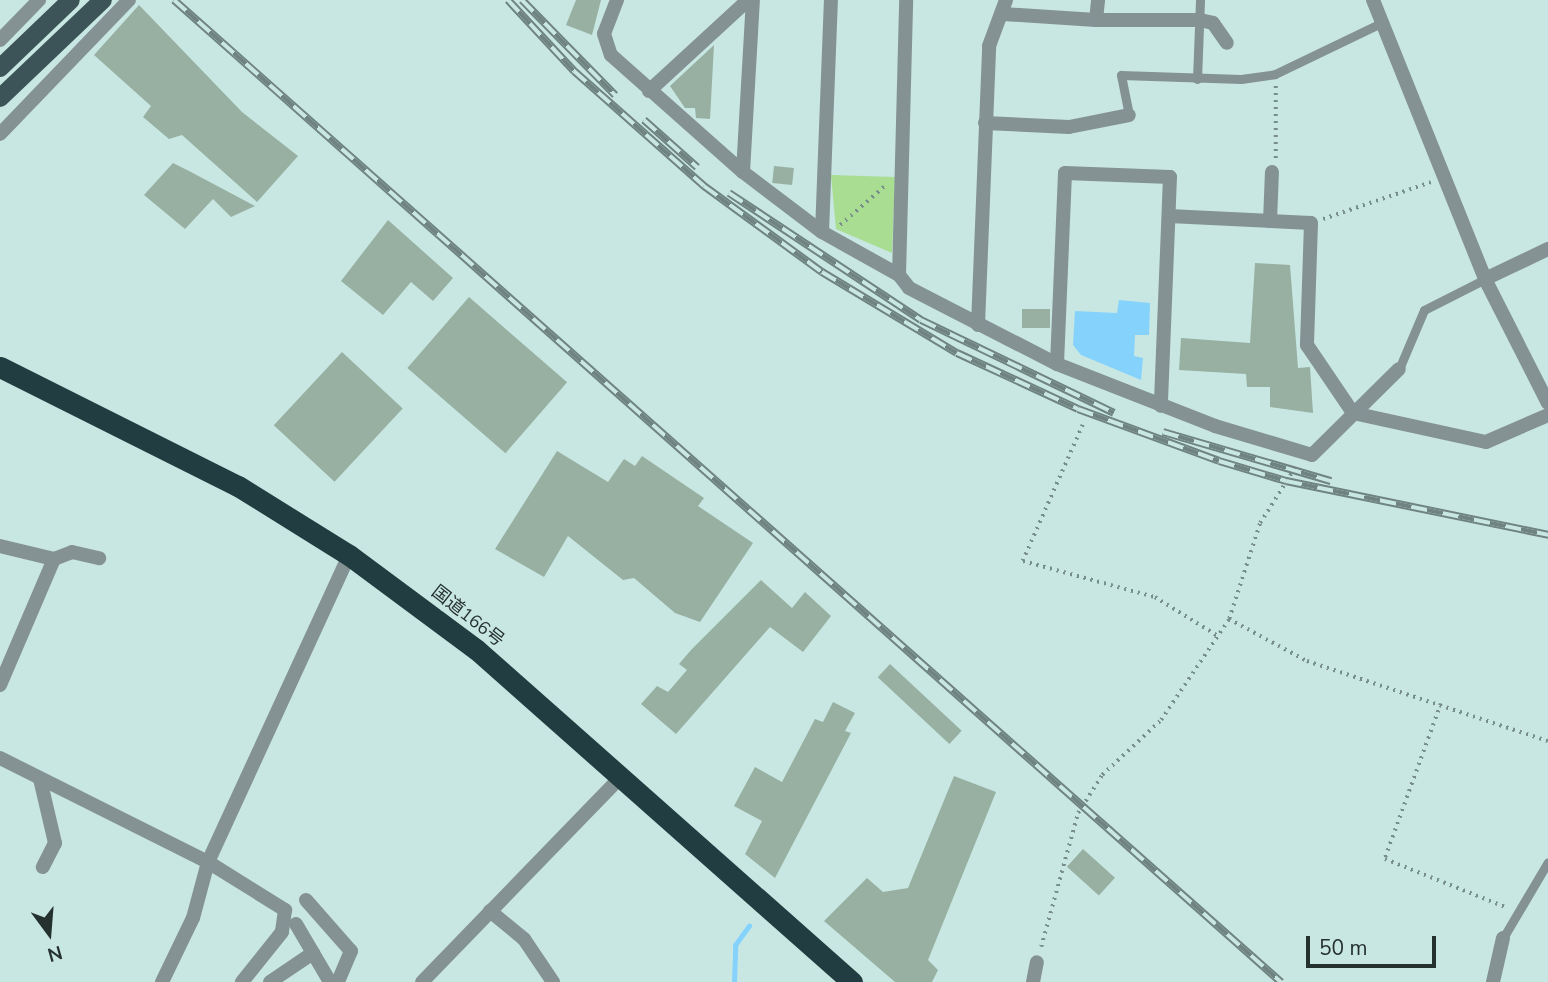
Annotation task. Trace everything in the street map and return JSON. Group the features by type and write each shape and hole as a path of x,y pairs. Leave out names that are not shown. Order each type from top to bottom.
{"highway":[{"name":"国道166号","path":"0,367 237,486 349,555 477,650 852,982"}],"main road":[{"path":"0,68 71,0"},
{"path":"0,98 103,0"}],"street":[{"path":"0,40 39,0"},
{"path":"0,134 129,0"},
{"path":"617,0 604,46 649,91 743,172 899,275 909,288 1057,364 1160,406 1312,455 1399,369"},
{"path":"829,230 831,0"},
{"path":"899,275 906,0"},
{"path":"1096,20 1098,0"},
{"path":"1373,0 1485,279 1548,402"},
{"path":"649,91 744,2"},
{"path":"743,172 744,2"},
{"path":"978,325 989,46 1004,7 1096,20 1200,20 1213,23 1227,43"},
{"path":"985,123 1069,127 1129,115"},
{"path":"1270,221 1272,172"},
{"path":"1057,364 1065,173 1170,177 1160,406"},
{"path":"1169,216 1311,223 1307,345 1353,413 1486,442 1548,415"},
{"path":"1485,279 1548,249"},
{"path":"0,546 54,559 72,552 99,558"},
{"path":"162,982 193,918 208,862 349,555"},
{"path":"0,685 54,559"},
{"path":"0,758 208,862 285,910 282,932 242,982"},
{"path":"422,982 620,778"},
{"path":"40,779 55,843 43,867"},
{"path":"306,900 351,951 338,982"},
{"path":"490,912 524,939 553,982"},
{"path":"296,924 330,982"},
{"path":"1493,982 1503,938"},
{"path":"270,982 313,953"},
{"path":"1033,982 1037,962"}],"lane":[{"path":"1197,79 1200,0"},
{"path":"1129,115 1121,75 1197,79 1275,74 1383,22"},
{"path":"1399,369 1424,310 1485,279"},
{"path":"1503,938 1548,862"}],"path":[{"path":"1272,172 1275,74"},
{"path":"829,230 895,177"},
{"path":"1311,223 1444,177"},
{"path":"1083,425 1023,561 1154,597 1218,636"},
{"path":"1037,962 1078,813 1102,775 1161,720 1229,619 1260,523 1306,453"},
{"path":"1229,619 1307,661 1548,741"},
{"path":"1441,704 1385,859 1516,912"}],"green space":[{"path":"831,175 895,177 892,253 836,229"}],"water":[{"path":"1119,300 1150,303 1149,335 1135,335 1134,356 1143,358 1141,380 1081,355 1073,345 1075,311 1117,313"}],"building":[{"path":"576,0 601,0 592,35 566,25"},
{"path":"139,5 242,112 298,156 257,202 182,135 169,139 143,117 151,106 94,55"},
{"path":"714,45 710,119 696,118 695,108 685,108 670,86"},
{"path":"173,163 255,206 231,217 213,199 185,229 144,195"},
{"path":"774,166 794,168 792,185 772,183"},
{"path":"388,220 453,278 433,301 411,282 383,315 341,281"},
{"path":"1255,263 1290,265 1298,368 1310,367 1313,413 1270,407 1270,387 1247,387 1246,374 1179,370 1181,338 1250,343"},
{"path":"469,297 567,382 505,453 407,368"},
{"path":"1022,309 1050,309 1050,328 1022,328"},
{"path":"342,352 403,409 335,482 274,425"},
{"path":"557,451 608,482 624,459 635,466 642,456 704,498 698,506 753,543 700,622 675,613 634,578 623,580 568,536 544,577 495,549"},
{"path":"761,580 792,608 805,592 831,616 803,652 770,627 676,734 641,704 657,686 668,692 687,670 679,664"},
{"path":"890,664 962,731 949,744 878,677"},
{"path":"833,702 855,713 845,731 851,733 775,878 745,854 762,821 734,806 755,767 782,782 815,719 823,722"},
{"path":"954,776 996,792 928,960 938,970 932,982 895,982 824,921 867,878 883,892 908,888"},
{"path":"1083,849 1115,878 1099,896 1067,867"}],"waterway":[{"path":"734,982 735,945 749,926"}],"railway":[{"path":"174,0 1281,982"},
{"path":"508,0 574,71 704,186 822,272 957,353 1078,409 1219,461 1286,481 1548,535"},
{"path":"522,0 615,95"},
{"path":"644,120 697,167"},
{"path":"729,193 921,320 1114,413"},
{"path":"1163,432 1331,481"}]}
